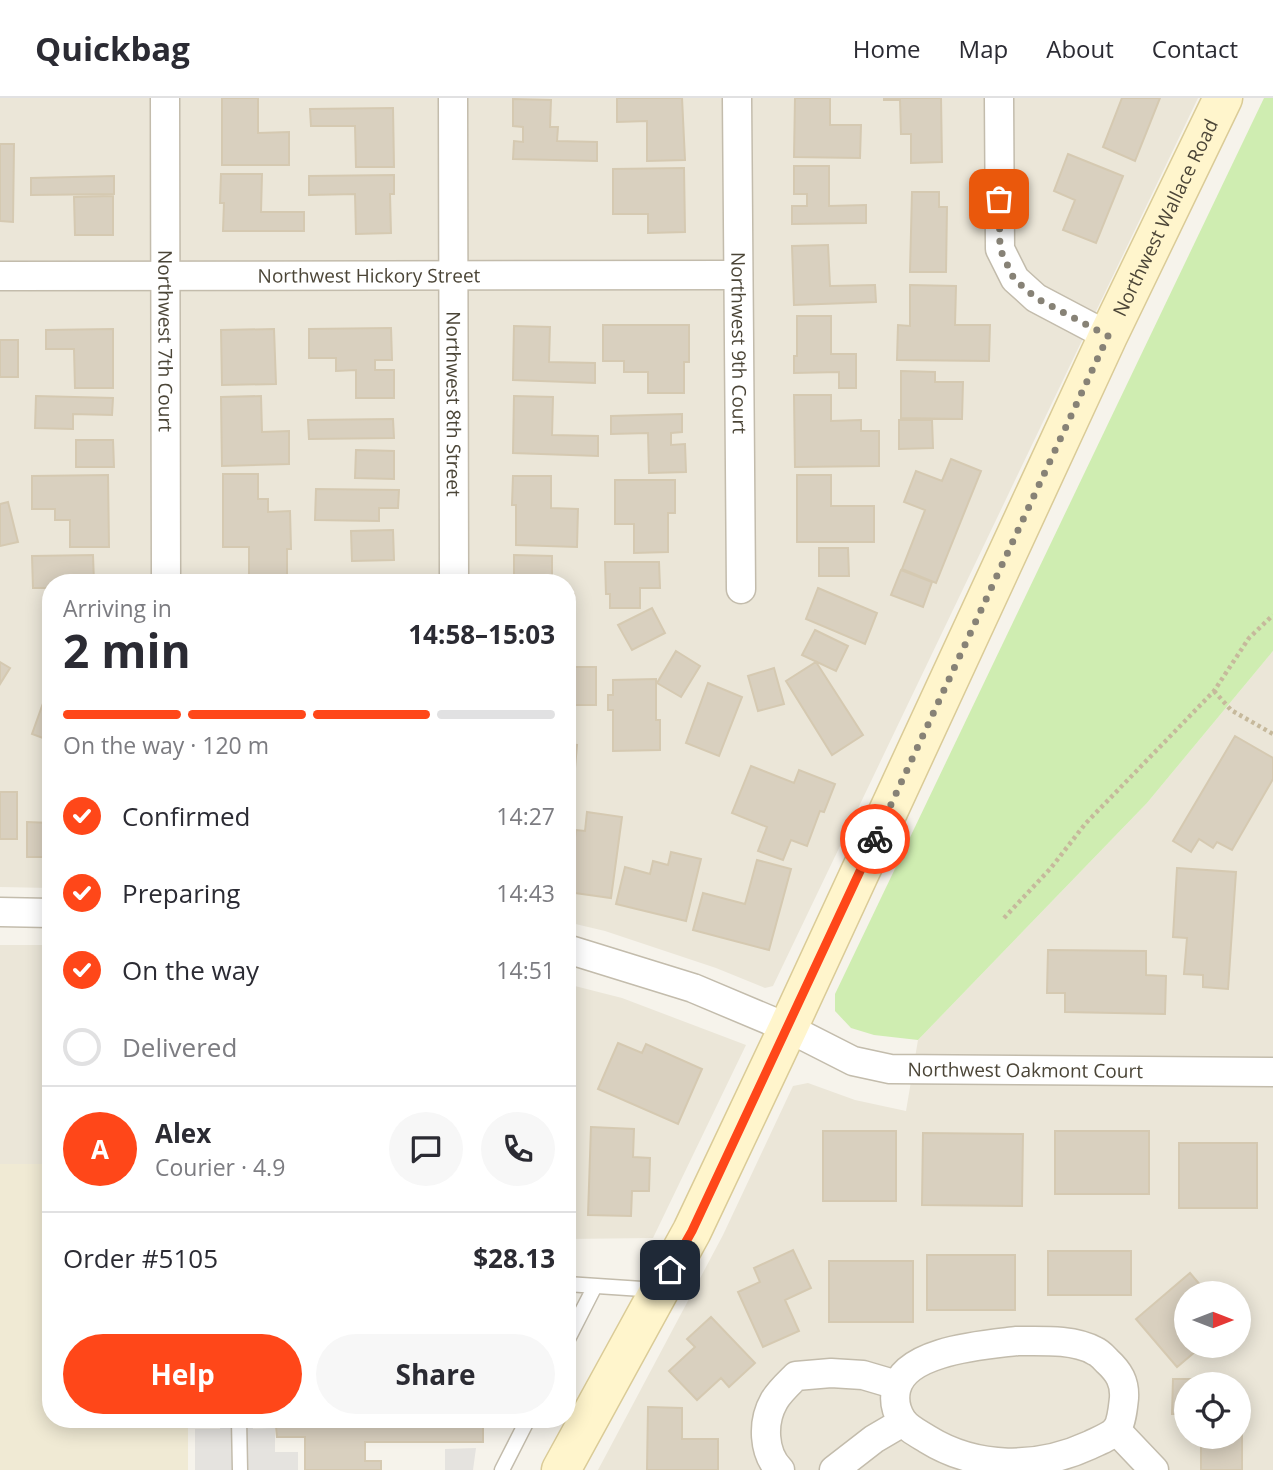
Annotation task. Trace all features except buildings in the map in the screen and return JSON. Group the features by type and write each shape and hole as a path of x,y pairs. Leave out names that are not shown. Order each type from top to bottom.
{"street":[{"name":"Northwest 7th Court","path":"165,98 166,574"},
{"name":"Northwest 8th Street","path":"453,98 454,574"},
{"name":"Northwest 9th Court","path":"737,98 741,589"},
{"path":"999,98 1000,249 1014,279 1036,298 1108,336"},
{"name":"Northwest Wallace Road","path":"561,1470 692,1231 1108,336 1223,98"},
{"name":"Northwest Hickory Street","path":"0,276 738,275"},
{"path":"0,912 42,913"},
{"name":"Northwest Oakmont Court","path":"576,952 693,988 788,1028 853,1061 890,1069 1273,1072"},
{"path":"1017,1341 1052,1341 1095,1351 1111,1364 1123,1378 1123,1410 1116,1430 1101,1440 1076,1451 1038,1462 1004,1463 971,1458 937,1445 903,1422 896,1409 897,1385 905,1373 929,1357 960,1349 1017,1341"},
{"path":"780,1470 773,1463 766,1440 766,1420 774,1399 796,1376 831,1373 863,1375 897,1385"},
{"path":"834,1470 874,1439 903,1422"},
{"path":"1116,1430 1154,1470"}],"lane":[{"path":"576,1285 659,1290"},
{"path":"576,1323 595,1286"},
{"path":"239,1428 240,1470"},
{"path":"502,1470 523,1428"}],"path":[{"path":"1004,918 1050,869 1086,823 1214,691 1249,638 1273,615"},
{"path":"1214,691 1231,710 1273,734"}],"shaded area":[{"path":"0,98 1198,98 773,986 765,988 716,968 605,931 576,924 576,574 42,574 42,888 0,887"},
{"path":"1273,651 1273,1470 598,1470 723,1235 793,1086 808,1083 855,1100 906,1111 918,1040 1147,803"},
{"path":"0,945 42,945 42,1164 0,1164"},
{"path":"576,986 622,998 746,1045 653,1238 576,1239"},
{"path":"0,1164 42,1164 42,1428 188,1428 188,1470 0,1470"},
{"path":"275,1428 275,1452 298,1452 298,1470 195,1470 195,1429"},
{"path":"476,1448 473,1470 445,1470 445,1449"}],"green space":[{"path":"1264,98 1273,98 1273,651 1147,803 918,1040 874,1035 851,1028 835,1011 835,994"}],"way so far":[{"path":"875,839 1108,336 1036,298 1014,279 1000,249 999,199"}],"route":[{"path":"670,1270 692,1231 875,839"}]}
